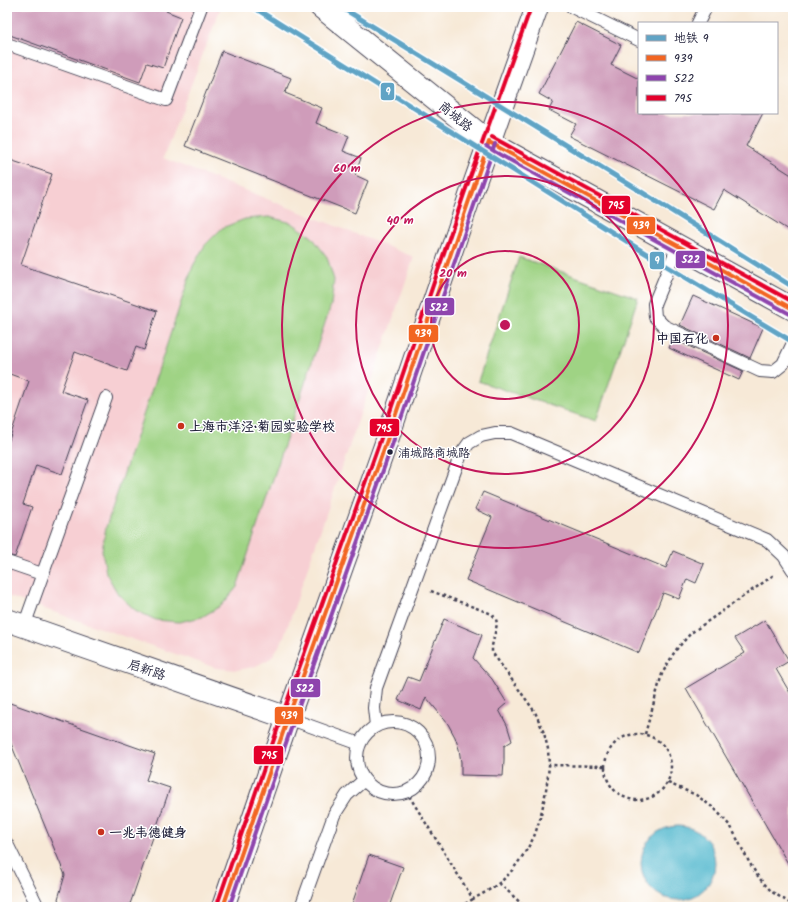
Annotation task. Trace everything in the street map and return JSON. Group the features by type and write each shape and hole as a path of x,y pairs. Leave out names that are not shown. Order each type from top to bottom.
{"street":[{"name":"商城路","path":"321,7 489,142 793,309"},
{"path":"223,907 537,7"},
{"name":"启新路","path":"16,623 288,718"}],"lane":[{"path":"7,44 166,100 201,7"},
{"path":"572,7 638,40"},
{"path":"698,22 706,7"},
{"path":"678,246 654,304 655,316 664,326 760,371 773,372 783,364 793,343"},
{"path":"16,623 42,574 106,398"},
{"path":"376,726 374,708 376,688 413,585 461,454 469,443 481,436 495,433 511,433 767,540 792,566"},
{"path":"7,562 42,574"},
{"path":"288,718 360,744"},
{"path":"388,722 401,723 412,728 420,735 426,744 429,756 428,767 416,786 395,794 384,793 374,788 364,780 359,769 357,756 360,744 366,734 376,726 388,722"},
{"path":"301,907 334,815 347,795 364,780"},
{"path":"7,844 38,907"}],"path":[{"path":"644,734 662,674 674,651 691,632 792,566"},
{"path":"413,585 492,614 496,618 492,652 535,712 544,733 548,749 549,764 546,790 535,835 521,858 506,877 490,890 460,907"},
{"path":"639,733 644,734 660,741 667,750 671,761 671,772 668,783 660,791 651,798 640,800 628,798 611,786 606,777 605,766 607,755 612,746 620,739 629,735 639,733"},
{"path":"549,764 605,766"},
{"path":"668,783 696,795 715,809 731,826 749,862 759,878 772,892 793,905"},
{"path":"406,791 473,899"},
{"path":"499,883 525,907"}],"shaded area":[{"name":"上海市洋泾·菊园实验学校","path":"7,7 221,7 163,158 414,257 283,640 271,658 254,667 237,670 216,668 7,596"}],"green space":[{"path":"269,217 292,223 312,237 327,257 334,280 331,305 237,587 222,605 202,617 179,622 156,620 135,610 118,594 106,573 102,550 106,527 193,266 205,245 222,228 245,219"},
{"path":"519,257 638,298 596,421 478,381"}],"water":[{"path":"678,826 699,832 709,842 715,863 709,884 699,894 678,900 657,894 647,884 641,863 647,842 657,832"}],"building":[{"path":"7,7 168,7 166,11 181,17 163,68 147,63 140,82 7,34"},
{"path":"576,22 621,45 611,65 638,78 638,114 762,114 746,146 793,176 793,233 724,190 714,209 569,136 576,124 549,110 553,102 539,94"},
{"path":"222,51 291,78 285,93 322,108 316,123 349,136 343,151 361,158 355,175 368,181 355,213 185,146"},
{"path":"7,159 52,174 21,265 157,311 144,350 136,347 127,371 75,352 61,391 88,400 62,474 36,465 23,504 32,507 15,557 7,555 7,446 29,381 7,373"},
{"path":"693,296 763,328 750,358 680,325"},
{"path":"673,339 743,371 739,380 669,348"},
{"path":"483,492 666,568 673,551 704,564 696,583 687,579 679,599 663,593 639,653 466,580 492,517 475,509"},
{"path":"444,619 482,635 473,658 492,679 507,703 499,710 507,725 512,741 504,746 503,776 461,775 459,749 455,737 448,724 426,697 421,710 398,700 408,677 419,681"},
{"path":"765,620 789,661 776,669 793,698 793,872 686,688 745,653 735,638"},
{"name":"一兆韦德健身","path":"7,702 155,754 146,780 170,788 129,907 62,907 58,899 65,875 7,734"},
{"path":"369,855 403,867 389,907 351,907"}],"metro line":[{"name":"9","path":"253,7 650,256 793,342"},
{"name":"9","path":"341,7 793,287"}],"transit line":[{"name":"795","path":"217,905 282,716 379,444 464,194 531,7"},
{"name":"795","path":"492,137 793,302"},
{"name":"939","path":"489,142 793,309"},
{"name":"939","path":"223,907 288,718 385,446 489,142"},
{"name":"522","path":"229,907 391,448 495,144"},
{"name":"522","path":"486,147 790,314"}],"place":[{"name":"中国石化","path":"716,338"},
{"name":"上海市洋泾·菊园实验学校","path":"181,426"},
{"name":"浦城路商城路","path":"390,452"},
{"name":"一兆韦德健身","path":"101,832"}]}
